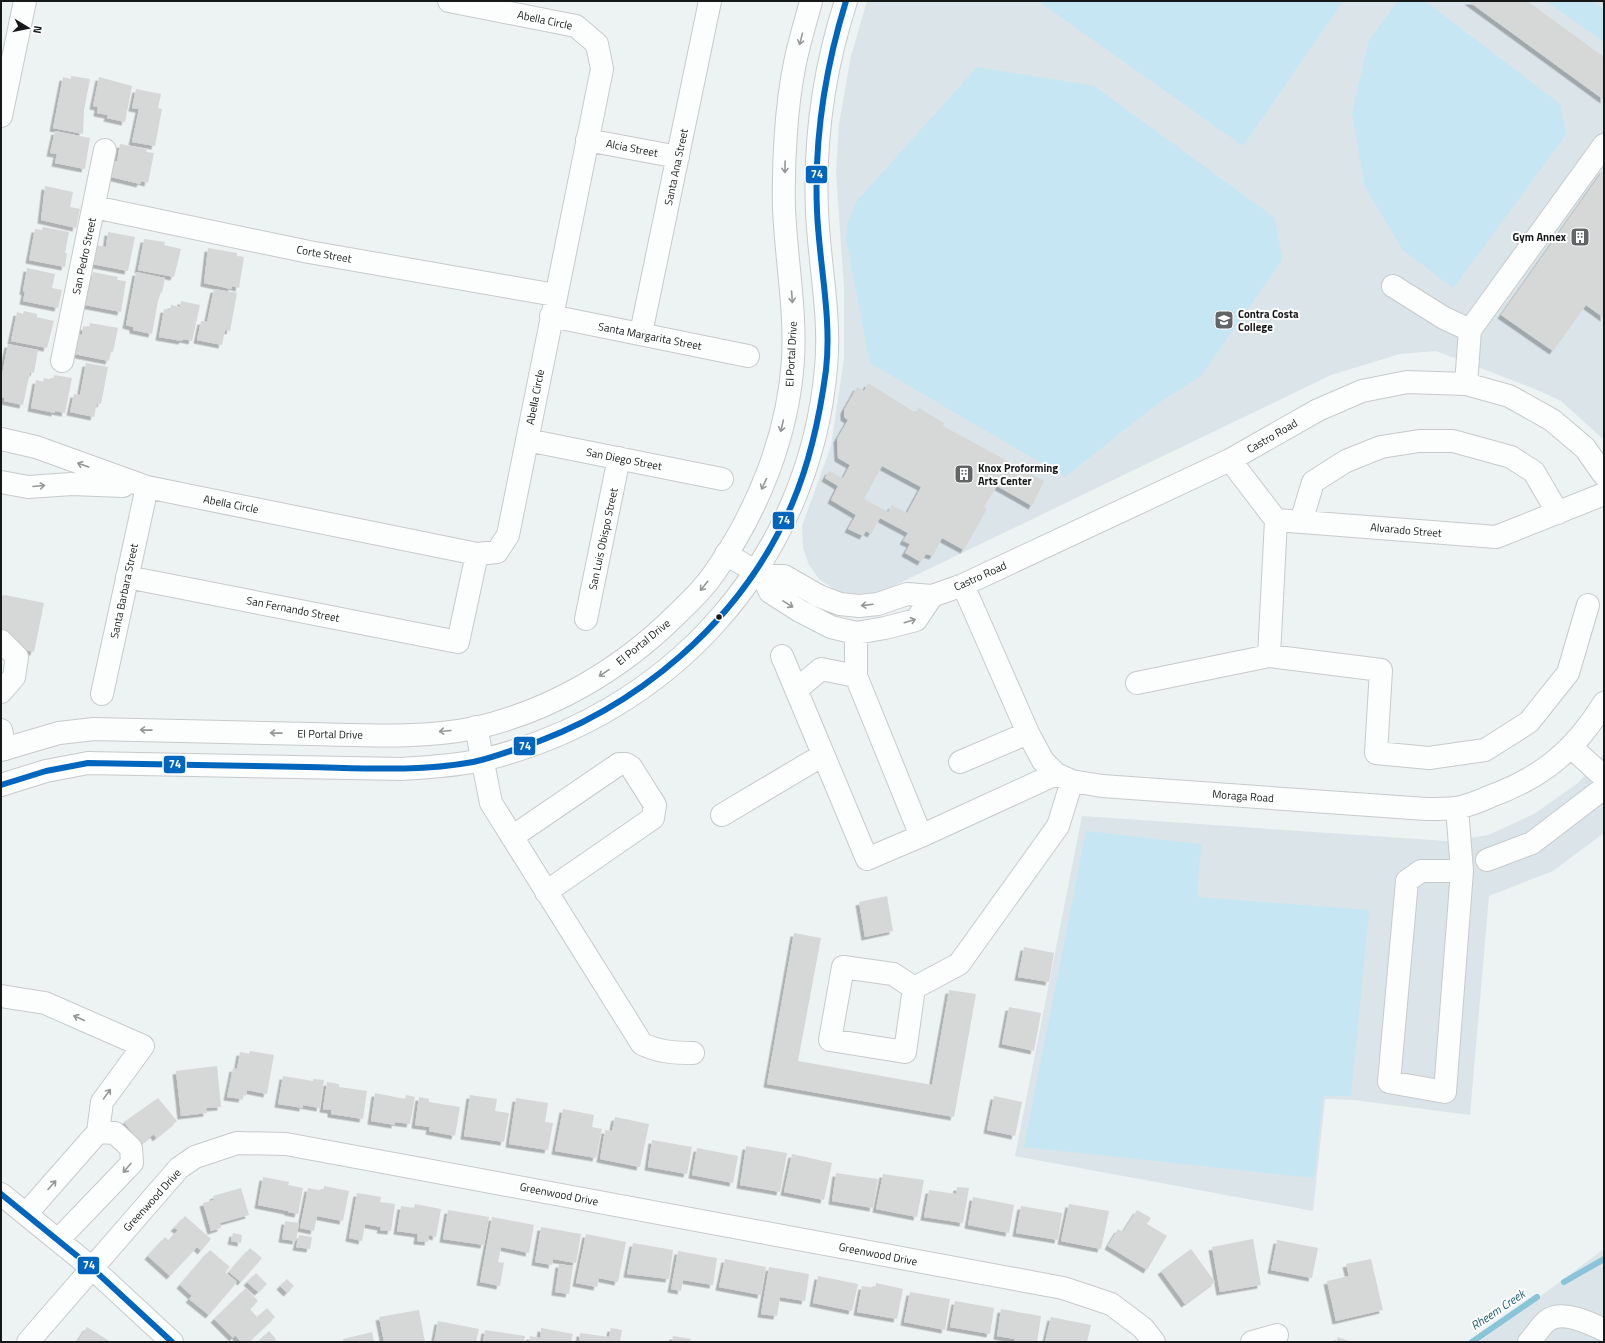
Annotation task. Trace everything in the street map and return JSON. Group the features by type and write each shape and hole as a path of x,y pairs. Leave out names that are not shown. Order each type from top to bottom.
{"street":[{"path":"1,116 8,47 25,1"},
{"name":"Abella Circle","path":"1,439 36,447 147,487 477,554 497,552 508,535 555,295 602,69 597,44 576,26 519,8 449,1"},
{"name":"Santa Ana Street","path":"642,333 710,1"},
{"name":"El Portal Drive","path":"2,743 59,733 94,730 398,736 476,727 529,711 569,693 602,675 658,634 697,594 715,572 744,525 766,481 777,447 789,396 794,336 784,208 785,146 795,64 811,1"},
{"path":"1,785 46,771 88,763 402,769 434,767 481,760 545,741 589,722 625,701 664,673 694,646 742,591 759,574 801,483 816,429 826,367 826,304 817,212 818,139 826,81 835,34 846,1"},
{"name":"Alcia Street","path":"587,140 678,157"},
{"path":"1466,384 1470,330 1604,145"},
{"name":"San Pedro Street","path":"62,361 105,150"},
{"name":"Corte Street","path":"94,207 309,252 555,295"},
{"path":"1393,286 1444,318 1470,330"},
{"name":"Santa Margarita Street","path":"551,316 642,333 748,356"},
{"name":"Castro Road","path":"759,574 784,576 819,596 840,604 859,606 878,604 907,594 932,596 963,585 1230,460 1318,410 1362,391 1407,382 1466,384 1509,396 1552,420 1585,448 1604,475"},
{"name":"San Diego Street","path":"527,440 722,479"},
{"path":"1301,522 1313,482 1346,461 1381,447 1419,441 1453,441 1482,447 1510,456 1534,472 1558,513"},
{"name":"San Luis Obispo Street","path":"586,619 619,458"},
{"path":"1230,460 1276,520 1269,656"},
{"name":"Abella Circle","path":"1,482 28,487 72,484 147,487"},
{"name":"Santa Barbara Street","path":"102,694 147,487"},
{"name":"Alvarado Street","path":"1276,520 1496,537 1604,494"},
{"name":"San Fernando Street","path":"127,577 458,642 477,554"},
{"path":"726,554 759,574 770,592 800,611 831,627 856,633 885,628 916,620 932,596"},
{"path":"963,585 1028,733 1043,761 1064,777"},
{"path":"1137,683 1269,656 1381,670 1376,754 1429,758 1485,750 1529,722 1568,673 1588,606"},
{"path":"856,633 856,676 921,836"},
{"path":"1,640 17,657 14,677 1,691"},
{"path":"782,656 867,859 1064,777"},
{"path":"796,690 820,669 856,676"},
{"name":"Moraga Road","path":"1064,777 1102,786 1426,809 1456,808 1513,788 1546,769 1571,747 1593,721 1604,703"},
{"path":"476,727 481,760 491,803 642,1044 656,1050 672,1053 693,1053"},
{"path":"960,762 1028,733"},
{"path":"1571,747 1604,777"},
{"path":"722,815 823,755"},
{"path":"512,837 619,764 626,764 631,767 655,805 653,818 546,892"},
{"path":"914,988 960,964 1058,826 1064,777"},
{"path":"1487,860 1532,843 1604,788"},
{"path":"1456,808 1462,871 1445,1092 1390,1082 1406,881 1421,871 1462,871"},
{"path":"844,967 893,974 914,988 905,1052 830,1040 844,967"},
{"path":"1,996 44,1003 143,1046 102,1102 98,1132 26,1214"},
{"path":"58,1240 132,1164 130,1148 115,1133 98,1132"},
{"name":"Greenwood Drive","path":"28,1342 179,1168 194,1157 237,1143 286,1144 1063,1288 1112,1304 1143,1328 1154,1342"},
{"path":"1,1194 92,1268 172,1342"},
{"path":"1530,1342 1548,1320 1563,1317 1578,1318 1604,1330"},
{"path":"1252,1342 1277,1335"}],"shaded area":[{"name":"Contra Costa College","path":"867,1 1604,1 1604,440 1561,401 1535,389 1436,351 1400,354 1331,375 881,592 857,596 839,592 819,579 809,565 803,548 802,526 831,446 844,358 844,288 836,172 839,124 851,56"},
{"path":"1038,1 1343,1 1243,146"},
{"path":"1398,1 1425,1 1560,104 1566,135 1453,288 1403,250 1365,187 1352,113 1369,40"},
{"path":"1546,1 1592,1 1604,9 1604,42"},
{"path":"977,67 1094,86 1275,218 1282,260 1201,376 1157,404 1065,477 870,363 846,239 848,222 856,202"},
{"path":"1604,754 1604,833 1553,871 1489,896 1470,1115 1354,1100 1325,1099 1313,1211 1015,1156 1082,816 1446,841 1488,835 1534,814 1578,783"},
{"path":"1086,831 1201,844 1197,897 1369,910 1351,1096 1323,1096 1314,1178 1024,1147"},
{"path":"1604,1249 1604,1342 1479,1342"}],"building":[{"path":"1468,1 1527,1 1604,57 1604,100"},
{"path":"71,76 90,79 84,110 83,134 53,128 63,77 71,79"},
{"path":"99,77 132,86 125,122 107,118 108,115 97,113 98,107 93,106"},
{"path":"136,89 161,94 158,108 162,109 155,146 132,142 139,109 132,108"},
{"path":"55,131 90,138 85,169 55,163 57,154 50,153"},
{"path":"120,144 147,149 146,152 154,153 148,183 141,181 140,184 111,177 114,161 117,161"},
{"name":"Gym Annex","path":"1604,169 1604,318 1586,305 1553,351 1501,315"},
{"path":"45,186 73,192 70,207 80,209 76,228 41,220"},
{"path":"43,227 69,232 65,253 67,253 65,267 29,260 35,229 42,230"},
{"path":"108,232 135,237 128,271 92,264 95,245 106,247"},
{"path":"144,239 165,242 164,245 181,249 174,277 138,270"},
{"path":"208,248 237,253 237,256 244,257 239,288 232,286 231,289 204,283"},
{"path":"27,268 55,274 52,288 62,290 58,308 23,301 25,292 23,291"},
{"path":"93,272 118,277 117,280 126,281 121,312 85,305"},
{"path":"136,272 165,278 162,293 161,292 158,301 152,334 133,330 133,327 126,325"},
{"path":"214,289 237,293 230,331 225,330 222,345 197,340 201,321 207,322"},
{"path":"181,301 200,305 192,341 183,339 182,341 159,337 164,309 170,310 171,305 180,307"},
{"path":"24,311 37,314 37,317 54,321 47,348 11,341 17,312 23,314"},
{"path":"90,323 118,328 113,352 111,352 109,361 74,354 78,334 82,335 83,326 89,328"},
{"path":"8,344 38,350 34,373 30,372 23,405 4,401 5,398 1,397 1,380"},
{"path":"86,363 108,367 101,404 97,403 94,417 70,412 74,394 80,395"},
{"path":"54,375 72,378 65,413 55,411 55,413 31,408 36,380 43,382 44,378 53,380"},
{"name":"Knox Proforming Arts Center","path":"868,383 916,413 919,408 944,423 943,426 1044,481 1032,506 997,486 984,507 987,509 964,550 942,538 933,556 926,554 921,562 905,553 910,544 903,541 908,533 880,518 871,534 866,531 863,536 848,529 856,515 831,500 838,486 825,478 829,471 843,478 850,465 838,458 837,439 848,420 844,417 844,410 857,387 864,391","holes":["882,466 921,487 907,513 892,505 888,512 864,499"]},
{"path":"5,595 44,603 34,652 17,648 1,631 1,596"},
{"path":"887,896 893,931 865,937 859,902"},
{"path":"794,933 821,938 798,1061 932,1085 949,990 976,994 954,1117 767,1084"},
{"path":"1024,947 1054,953 1049,982 1018,977"},
{"path":"1009,1007 1041,1013 1034,1051 1002,1044"},
{"path":"250,1051 274,1055 267,1094 247,1090 246,1096 243,1095 242,1099 227,1097 233,1068 237,1069 240,1052 249,1054"},
{"path":"217,1066 221,1107 206,1108 207,1113 181,1116 176,1071"},
{"path":"283,1076 313,1081 313,1079 324,1080 320,1108 303,1105 303,1108 278,1104"},
{"path":"327,1082 339,1084 339,1087 367,1091 363,1119 331,1114 331,1110 323,1109"},
{"path":"375,1093 405,1099 406,1095 415,1097 410,1124 395,1122 395,1125 371,1121"},
{"path":"470,1095 497,1099 495,1111 509,1113 504,1142 464,1136"},
{"path":"994,1096 1022,1102 1015,1136 987,1130"},
{"path":"419,1097 429,1099 429,1102 460,1107 455,1136 429,1131 430,1127 415,1125"},
{"path":"158,1098 177,1121 156,1138 154,1134 141,1144 124,1122"},
{"path":"516,1098 548,1103 545,1122 553,1123 548,1150 509,1144"},
{"path":"563,1109 594,1115 592,1127 602,1129 596,1158 555,1151"},
{"path":"615,1117 649,1124 640,1167 600,1159 605,1130 612,1131"},
{"path":"652,1140 692,1147 687,1174 648,1167"},
{"path":"746,1146 787,1153 780,1192 740,1185"},
{"path":"697,1148 738,1156 733,1183 692,1175"},
{"path":"792,1154 832,1163 824,1200 784,1192"},
{"path":"836,1173 878,1179 873,1208 832,1201"},
{"path":"883,1174 924,1180 917,1217 876,1209"},
{"path":"263,1177 289,1182 288,1185 303,1188 298,1214 258,1205"},
{"path":"324,1186 349,1191 343,1221 317,1216 314,1231 300,1228 308,1188 323,1191"},
{"path":"957,1187 969,1188 963,1223 924,1217 929,1190 956,1194"},
{"path":"241,1188 249,1215 220,1223 221,1228 211,1231 203,1203 214,1200 213,1196"},
{"path":"357,1193 381,1197 380,1202 395,1204 391,1231 380,1230 381,1227 365,1224 362,1241 349,1238"},
{"path":"973,1197 1014,1205 1009,1233 968,1225"},
{"path":"415,1204 441,1209 436,1237 429,1235 428,1242 417,1241 418,1234 397,1231 401,1206 414,1208"},
{"path":"1069,1204 1109,1211 1101,1249 1061,1241"},
{"path":"1021,1206 1062,1213 1058,1240 1016,1233"},
{"path":"448,1210 489,1217 484,1245 443,1239"},
{"path":"1137,1210 1151,1218 1147,1224 1167,1236 1147,1270 1108,1246 1118,1229 1123,1232"},
{"path":"185,1216 211,1239 201,1251 197,1247 170,1276 148,1256 165,1237 169,1241 178,1230 174,1228"},
{"path":"492,1217 534,1225 529,1253 501,1247 498,1262 504,1263 500,1286 480,1282"},
{"path":"285,1221 299,1223 296,1241 282,1239"},
{"path":"541,1227 581,1234 576,1263 553,1259 552,1265 535,1262"},
{"path":"233,1233 242,1235 241,1243 231,1241"},
{"path":"586,1234 626,1242 618,1282 599,1278 597,1287 576,1283"},
{"path":"299,1235 312,1237 310,1249 296,1247"},
{"path":"1253,1239 1261,1285 1220,1292 1212,1247"},
{"path":"1277,1240 1318,1248 1312,1278 1271,1270"},
{"path":"633,1243 673,1250 669,1279 627,1274"},
{"path":"250,1248 262,1258 241,1282 229,1272"},
{"path":"1191,1249 1215,1282 1185,1304 1161,1271"},
{"path":"210,1250 230,1267 225,1272 237,1282 209,1315 189,1299 192,1296 180,1285"},
{"path":"678,1251 717,1258 713,1285 683,1280 681,1291 671,1289"},
{"path":"725,1259 766,1267 761,1295 719,1287"},
{"path":"1371,1259 1383,1310 1336,1321 1327,1281 1349,1276 1346,1264"},
{"path":"559,1264 573,1266 569,1294 555,1292"},
{"path":"769,1267 809,1274 805,1301 780,1297 777,1316 761,1314"},
{"path":"256,1273 267,1284 258,1292 247,1282"},
{"path":"818,1276 858,1284 852,1311 813,1303"},
{"path":"287,1279 294,1286 287,1293 280,1286"},
{"path":"876,1283 903,1289 897,1319 857,1312 862,1286 875,1288"},
{"path":"246,1288 258,1301 250,1309 257,1317 267,1308 275,1317 249,1342 241,1342 235,1335 233,1338 214,1319"},
{"path":"910,1292 950,1299 945,1330 904,1322"},
{"path":"955,1301 994,1308 990,1334 950,1327"},
{"path":"1001,1309 1041,1316 1037,1342 1014,1342 1015,1339 997,1336"},
{"path":"419,1310 425,1342 384,1342 379,1317"},
{"path":"1051,1317 1091,1325 1087,1342 1045,1342"},
{"path":"438,1321 479,1329 476,1342 434,1342"},
{"path":"87,1327 111,1342 77,1342"},
{"path":"541,1328 573,1334 571,1342 529,1342 530,1336 540,1338"},
{"path":"611,1328 622,1330 620,1342 579,1342 580,1333 609,1337"},
{"path":"485,1330 525,1336 524,1342 483,1342"},
{"path":"269,1331 277,1342 258,1342"},
{"path":"372,1332 374,1342 344,1342 343,1339"},
{"path":"673,1336 691,1339 690,1342 672,1342"},
{"path":"1338,1337 1351,1342 1336,1342"}],"waterway":[{"name":"Rheem Creek","path":"1564,1282 1604,1259"},
{"name":"Rheem Creek","path":"1472,1342 1537,1297"}],"transit line":[{"name":"74","path":"1,785 46,771 88,763 390,769 432,767 473,762 517,749 561,732 604,711 644,685 681,656 715,623 745,586 771,547 792,504 804,472 814,438 824,387 827,350 826,310 818,231 817,157 822,104 832,52 846,1"},
{"name":"74","path":"1,1194 92,1268 172,1342"}],"place":[{"name":"Gym Annex","path":"1580,237"},
{"name":"Contra Costa College","path":"1224,320"},
{"name":"Knox Proforming Arts Center","path":"964,474"}]}
